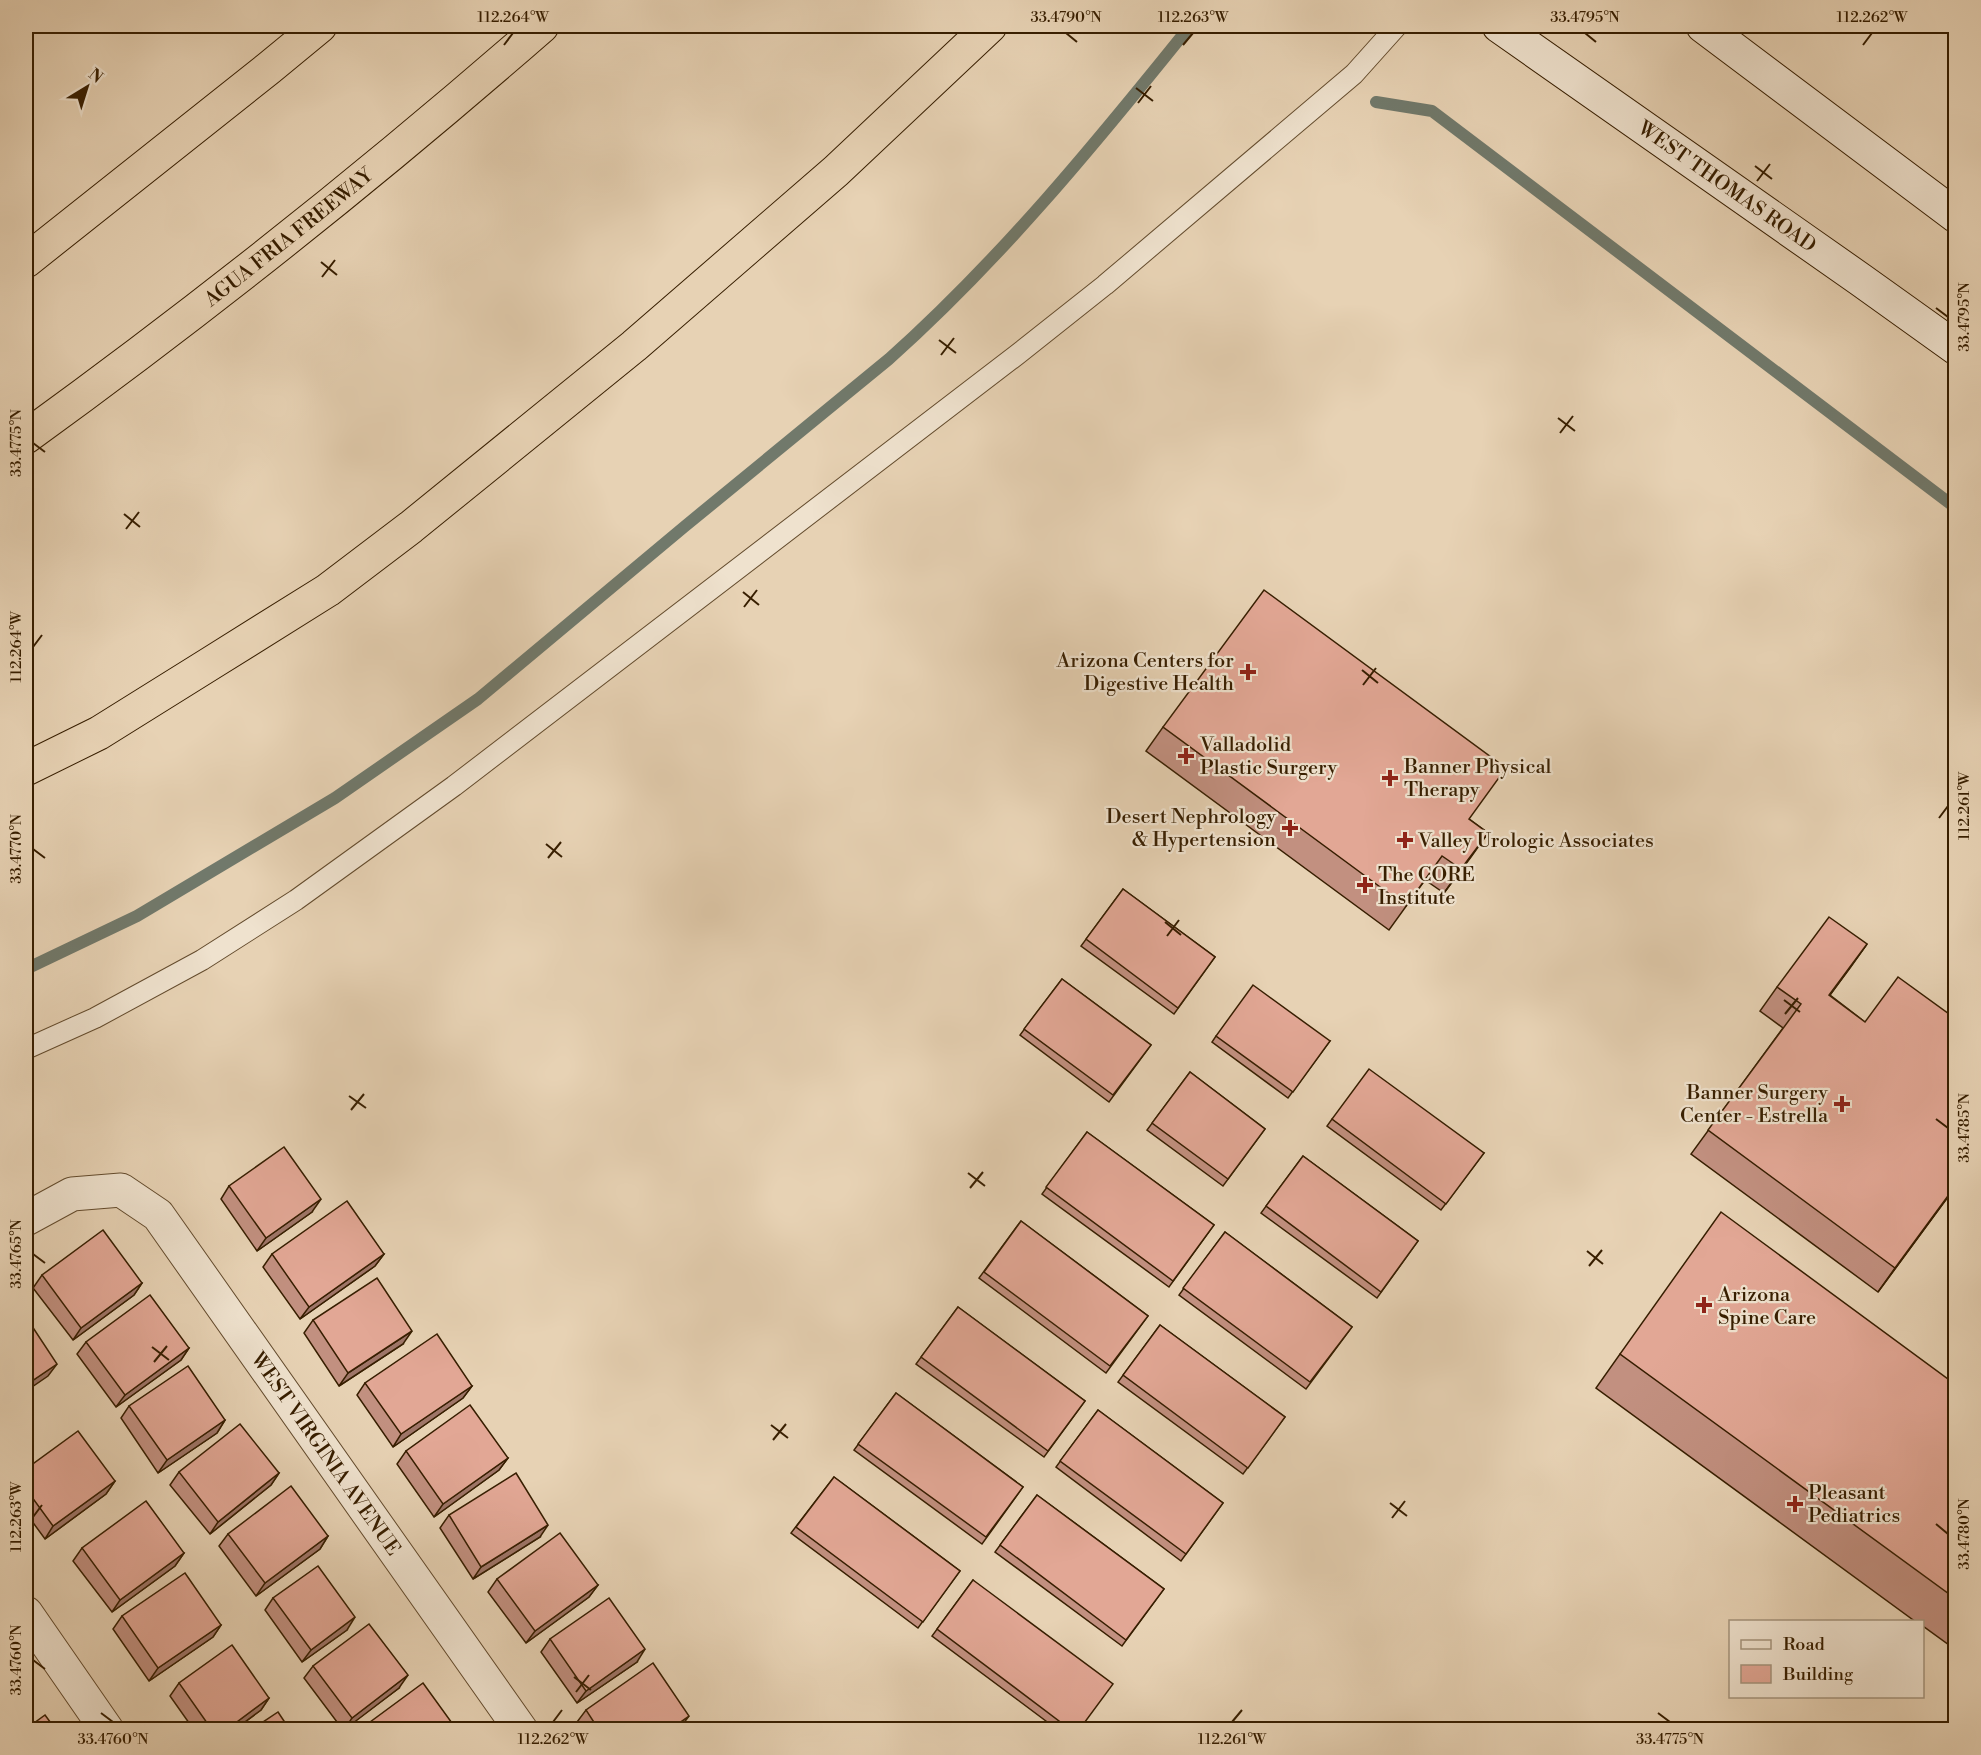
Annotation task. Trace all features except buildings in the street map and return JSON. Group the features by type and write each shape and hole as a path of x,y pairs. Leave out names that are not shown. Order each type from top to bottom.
{"highway":[{"path":"26,261 320,26"},
{"name":"AGUA FRIA FREEWAY","path":"26,437 127,364 256,265 383,162 542,26"},
{"path":"26,769 99,733 208,665 327,590 411,527 634,346 836,171 990,26"}],"street":[{"name":"WEST THOMAS ROAD","path":"1499,26 1956,348"},
{"path":"1703,26 1956,216"},
{"name":"WEST VIRGINIA AVENUE","path":"26,1219 72,1194 120,1190 158,1215 521,1730"},
{"path":"26,1613 107,1730"}],"lane":[{"path":"26,1049 95,1018 202,960 296,900 454,786 1105,285 1354,74 1397,26"}],"waterway":[{"path":"26,969 137,916 335,798 478,699 889,359 930,321 1009,241 1083,156 1190,26"},
{"path":"1376,102 1432,111 1956,508"}],"place":[{"name":"Arizona Centers for Digestive Health","path":"1248,672"},
{"name":"Valladolid Plastic Surgery","path":"1186,756"},
{"name":"Banner Physical Therapy","path":"1390,778"},
{"name":"Desert Nephrology & Hypertension","path":"1290,828"},
{"name":"Valley Urologic Associates","path":"1405,840"},
{"name":"The CORE Institute","path":"1365,885"},
{"name":"Banner Surgery Center - Estrella","path":"1842,1104"},
{"name":"Arizona Spine Care","path":"1704,1305"},
{"name":"Pleasant Pediatrics","path":"1795,1504"}]}
